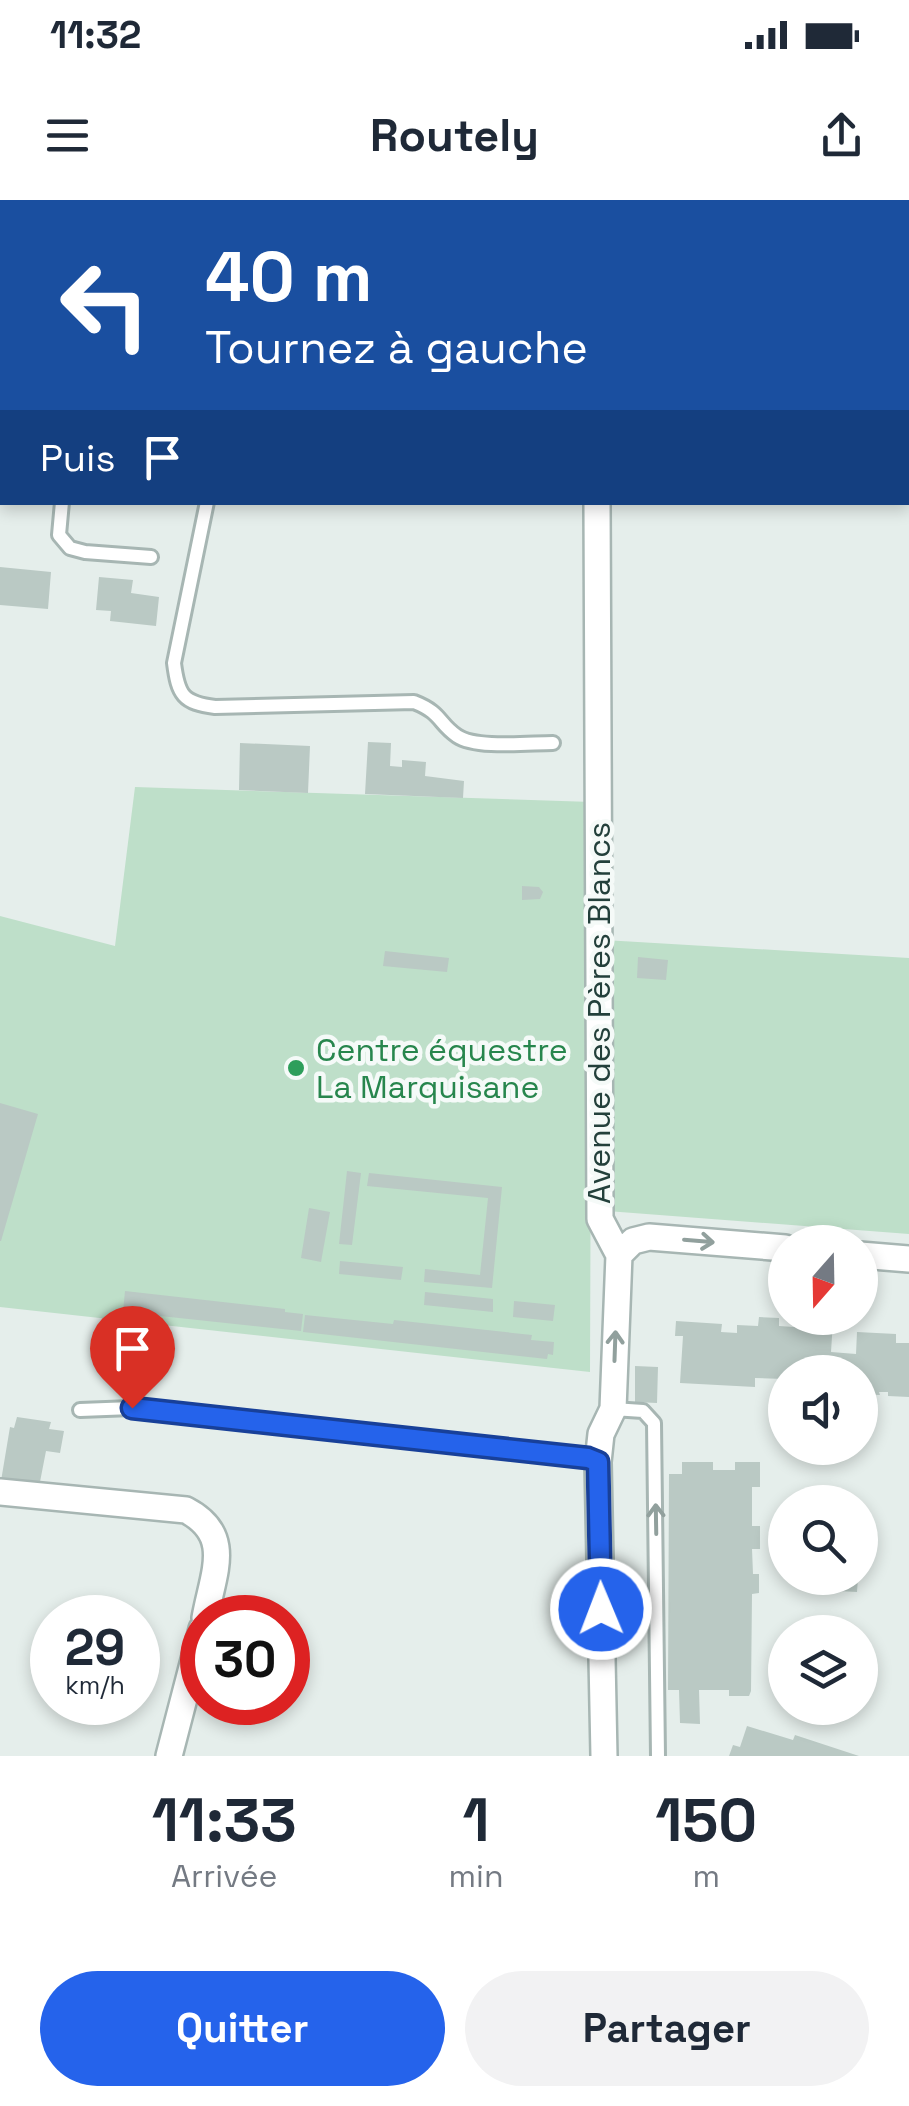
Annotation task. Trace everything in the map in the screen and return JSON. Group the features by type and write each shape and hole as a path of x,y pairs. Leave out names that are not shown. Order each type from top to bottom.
{"street":[{"name":"Avenue des Pères Blancs","path":"598,505 600,1218 619,1255 613,1409 601,1434 598,1462 604,1756"},
{"path":"619,1255 633,1240 649,1237 768,1247"},
{"path":"878,1256 909,1259"},
{"path":"0,1492 186,1510 204,1520 215,1536 216,1558 209,1595"},
{"path":"168,1756 180,1711"}],"lane":[{"path":"62,505 59,535 70,548 151,557"},
{"path":"206,505 174,663 177,688 194,704 216,707 414,702 434,710 458,737 479,742 553,743"},
{"path":"80,1410 132,1408 598,1462"},
{"path":"613,1409 643,1411 654,1423 658,1756"}],"green space":[{"name":"Centre équestre La Marquisane","path":"135,787 592,802 590,1372 0,1307 0,916 115,946"},
{"path":"604,940 909,958 909,1234 878,1232 878,1225 791,1225 607,1211"}],"building":[{"path":"0,567 51,572 48,609 0,605"},
{"path":"99,577 133,580 131,593 159,597 156,626 110,621 111,611 96,610"},
{"path":"368,742 391,743 390,766 402,767 402,760 426,762 425,776 464,781 463,798 365,794"},
{"path":"240,743 310,746 308,793 239,790"},
{"path":"522,886 539,887 543,892 540,899 522,900"},
{"path":"385,951 449,958 447,972 383,966"},
{"path":"638,957 668,960 666,980 637,978"},
{"path":"0,1103 38,1114 1,1241 0,1241"},
{"path":"347,1171 361,1173 352,1245 339,1244"},
{"path":"369,1173 502,1187 492,1288 424,1282 425,1269 480,1275 488,1198 367,1186"},
{"path":"309,1208 330,1212 321,1262 301,1258"},
{"path":"340,1261 403,1267 401,1280 339,1274"},
{"path":"125,1291 285,1309 303,1314 301,1331 123,1312"},
{"path":"425,1292 493,1299 493,1312 424,1305"},
{"path":"514,1301 555,1305 553,1321 513,1317"},
{"path":"305,1315 532,1335 531,1340 554,1342 553,1355 548,1354 547,1359 303,1332"},
{"path":"759,1317 768,1317 768,1335 832,1335 831,1352 856,1354 857,1335 896,1334 896,1343 909,1343 909,1397 888,1396 888,1392 878,1395 878,1355 768,1355 768,1378 755,1378 755,1387 680,1383 683,1336 675,1336 676,1321 722,1324 721,1332 737,1333 737,1325 758,1326"},
{"path":"635,1366 658,1367 657,1403 635,1402"},
{"path":"17,1417 51,1422 49,1429 64,1431 60,1453 46,1451 39,1487 1,1481 10,1427 14,1428"},
{"path":"682,1462 713,1462 713,1470 735,1470 735,1462 760,1462 760,1487 752,1487 752,1526 760,1526 760,1549 752,1549 759,1593 752,1594 751,1691 749,1696 729,1696 729,1690 699,1690 700,1724 680,1723 679,1690 668,1690 669,1474 682,1474"},
{"path":"747,1726 793,1740 795,1735 859,1756 729,1756 733,1745 740,1747"}],"place":[{"name":"Centre équestre La Marquisane","path":"296,1068"}],"route":[{"path":"132,1408 598,1462 601,1609"}]}
